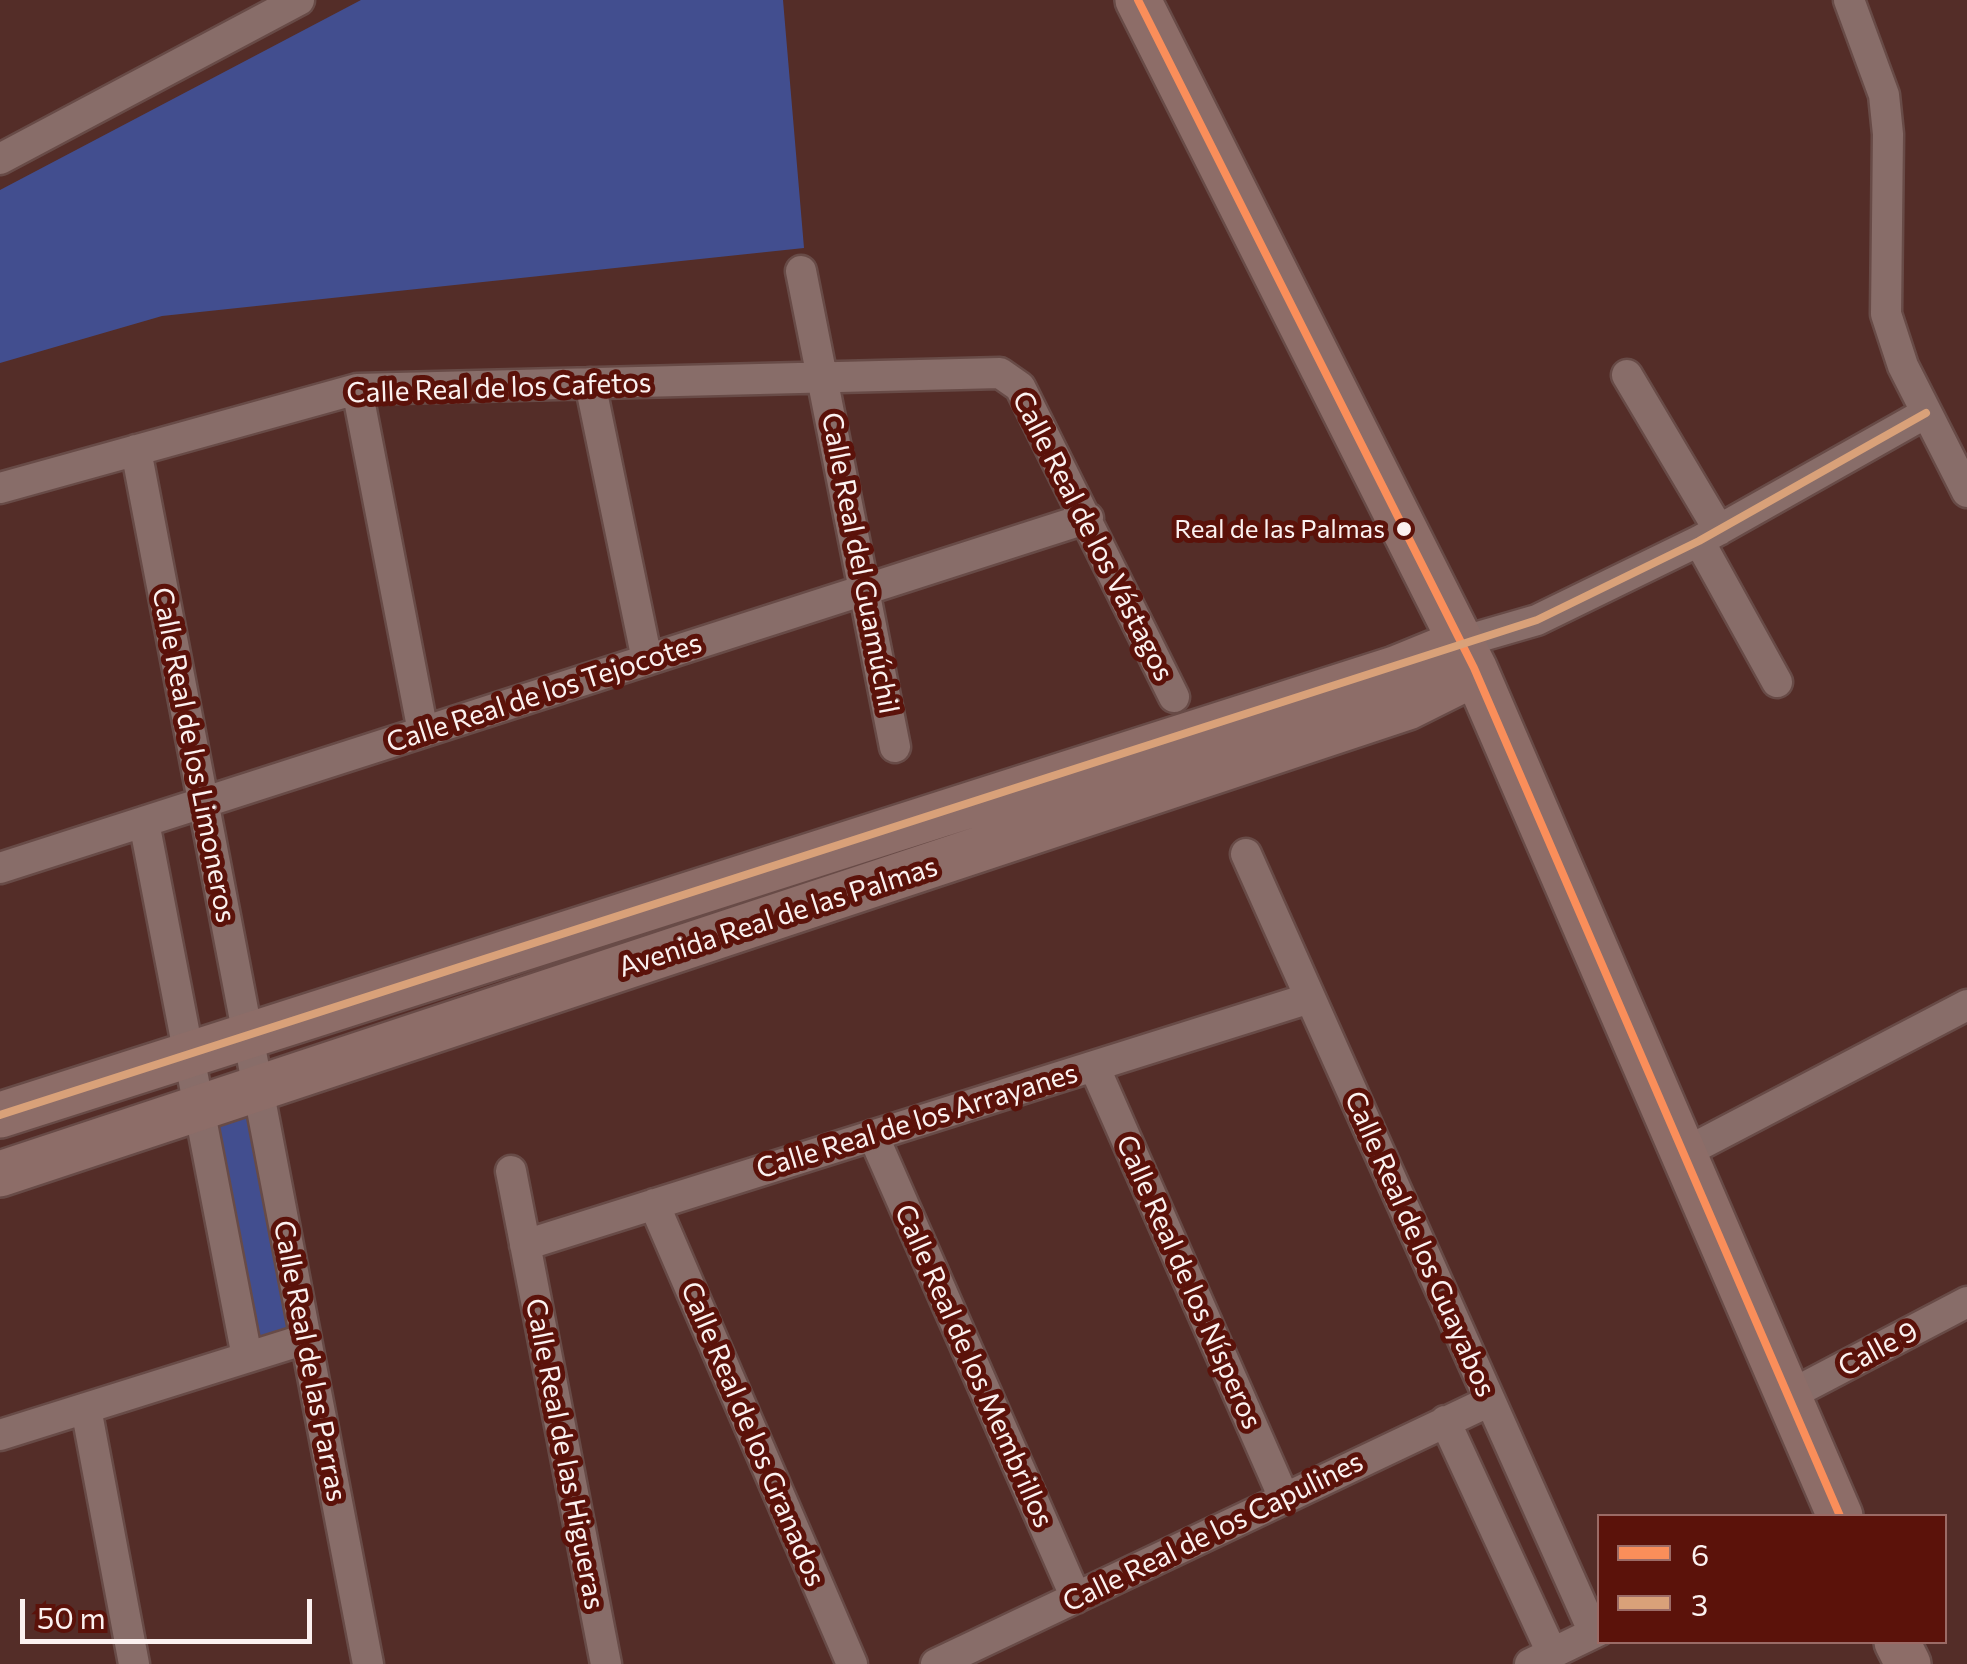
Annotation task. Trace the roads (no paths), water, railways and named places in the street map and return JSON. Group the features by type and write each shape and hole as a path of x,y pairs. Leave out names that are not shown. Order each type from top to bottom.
{"street":[{"path":"0,159 299,0"},
{"path":"1138,0 1468,657 1837,1514"},
{"path":"1850,0 1884,95 1888,134 1886,314 1903,366 1967,492"},
{"name":"Calle Real del Guamúchil","path":"801,271 896,748"},
{"name":"Calle Real de los Cafetos","path":"0,488 357,389 989,372 1010,377"},
{"path":"1627,374 1777,682"},
{"name":"Calle Real de los Vástagos","path":"1010,377 1088,518 1174,696"},
{"path":"590,383 647,660"},
{"path":"357,389 423,732"},
{"name":"Avenida Real de las Palmas","path":"0,1174 199,1110 253,1061 1395,669 1468,657 1709,536 1926,413"},
{"name":"Calle Real de los Limoneros","path":"136,450 253,1061"},
{"name":"Calle Real de los Tejocotes","path":"0,868 1088,518"},
{"path":"144,822 247,1357"},
{"name":"Calle Real de los Guayabos","path":"1246,854 1597,1631"},
{"name":"Calle Real de los Arrayanes","path":"525,1245 1310,998"},
{"path":"1684,1153 1967,1005"},
{"name":"Avenida Real de las Palmas","path":"0,1115 188,1054 253,1061"},
{"name":"Calle Real de las Parras","path":"253,1061 368,1664"},
{"name":"Calle Real de los Nísperos","path":"1094,1066 1284,1498"},
{"name":"Calle Real de los Membrillos","path":"873,1135 1076,1598"},
{"name":"Calle Real de las Higueras","path":"511,1171 606,1664"},
{"name":"Calle Real de los Granados","path":"654,1204 852,1664"},
{"name":"Calle 9","path":"1788,1396 1967,1302"},
{"path":"0,1435 306,1339"},
{"name":"Calle Real de los Capulines","path":"936,1664 1490,1401"},
{"path":"86,1408 134,1664"},
{"name":"Calle Real de los Guayabos","path":"1445,1421 1541,1659"},
{"path":"1541,1659 1597,1631"}],"place":[{"name":"Real de las Palmas","path":"1404,529"}]}
